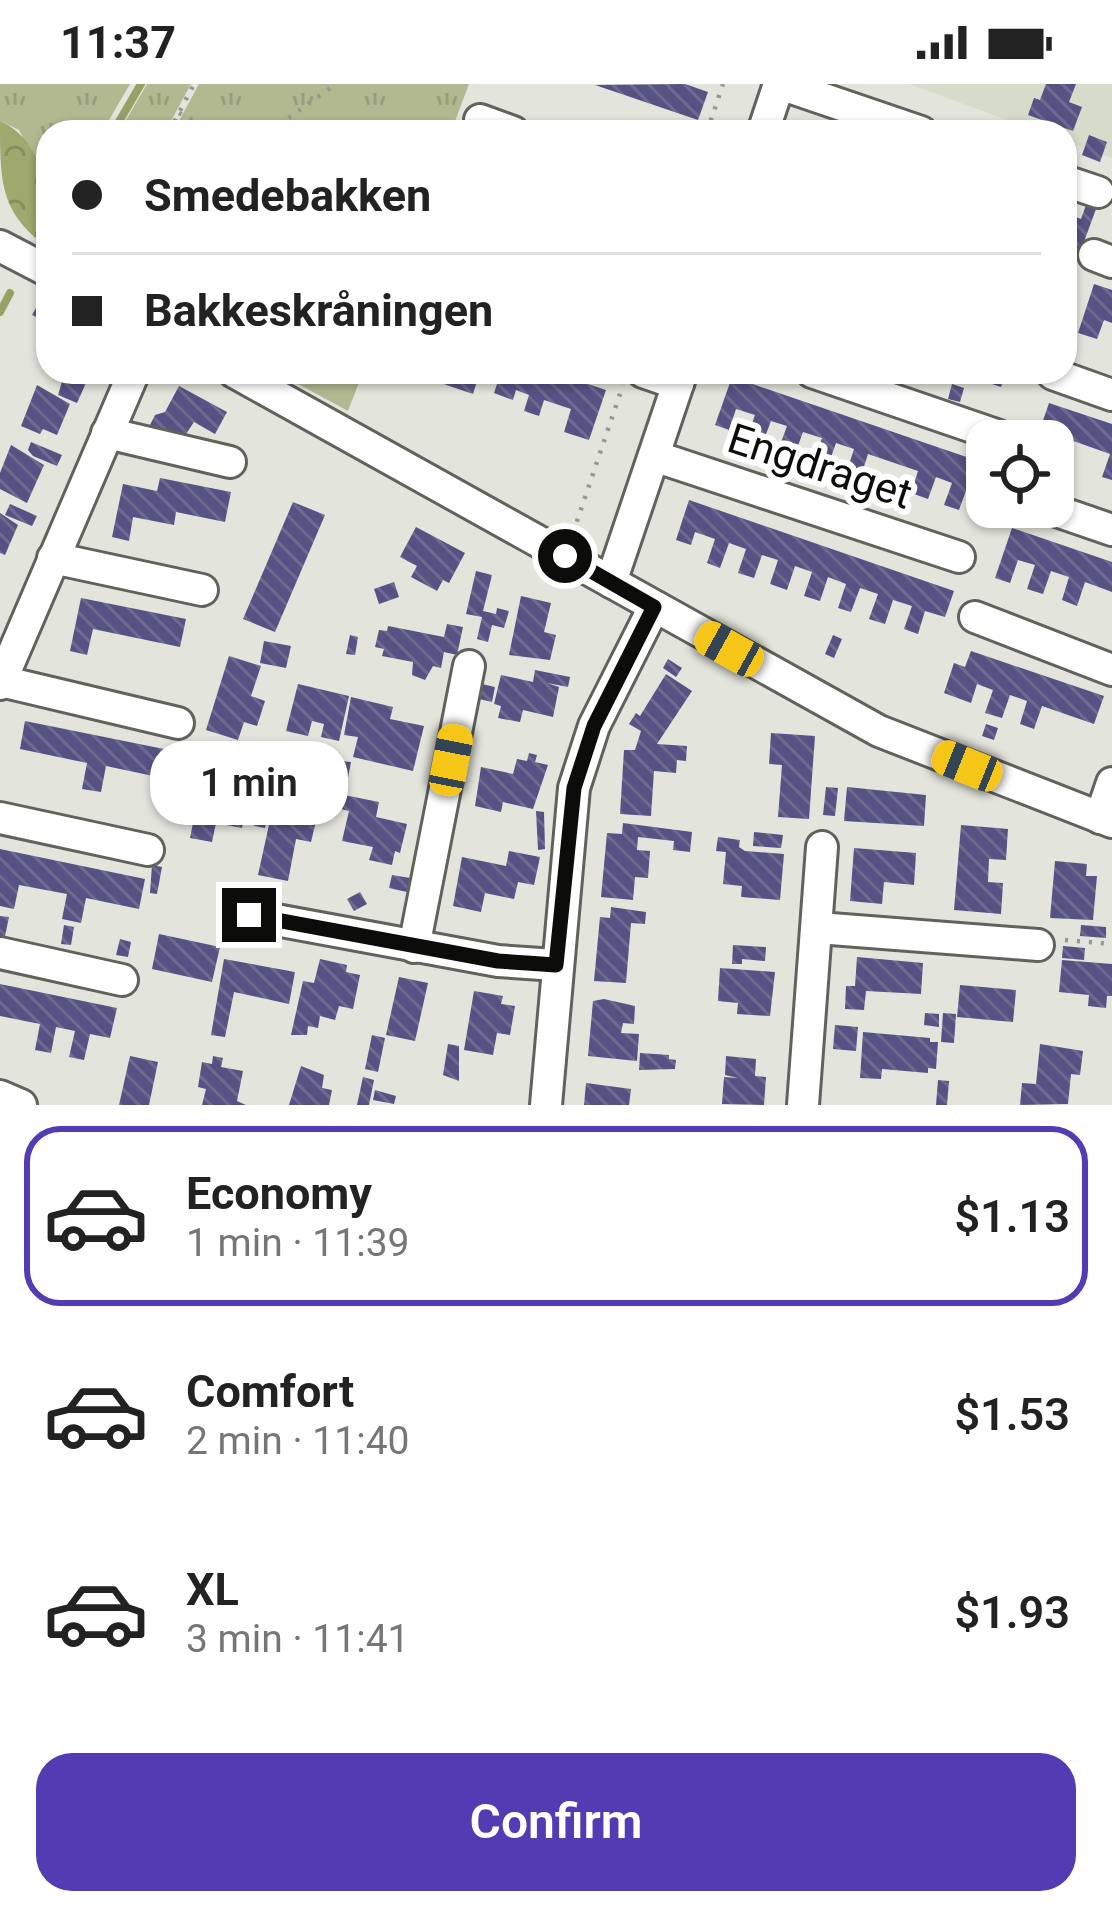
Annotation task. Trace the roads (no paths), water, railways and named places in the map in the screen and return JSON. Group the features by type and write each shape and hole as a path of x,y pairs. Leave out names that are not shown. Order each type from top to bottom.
{"street":[{"path":"767,120 779,84 886,120"},
{"path":"1077,185 1098,192"},
{"path":"0,246 36,265"},
{"path":"1077,382 1112,394"},
{"path":"129,384 1,683 178,723"},
{"path":"256,384 879,731 1106,820 1112,783"},
{"path":"611,582 678,384"},
{"name":"Engdraget","path":"847,384 966,424"},
{"path":"107,433 230,462"},
{"name":"Engdraget","path":"654,456 959,556"},
{"path":"1074,517 1112,530"},
{"path":"53,558 202,590"},
{"path":"546,1105 574,788 594,726 654,607"},
{"path":"975,616 1112,670"},
{"path":"415,947 469,666"},
{"path":"0,818 148,850"},
{"path":"802,1105 822,847"},
{"path":"249,915 498,961 556,965"},
{"path":"818,928 1037,945"},
{"path":"0,952 122,980"},
{"path":"0,1096 21,1105"}],"waterway":[{"path":"120,120 141,84"},
{"path":"0,312 10,293"}]}
